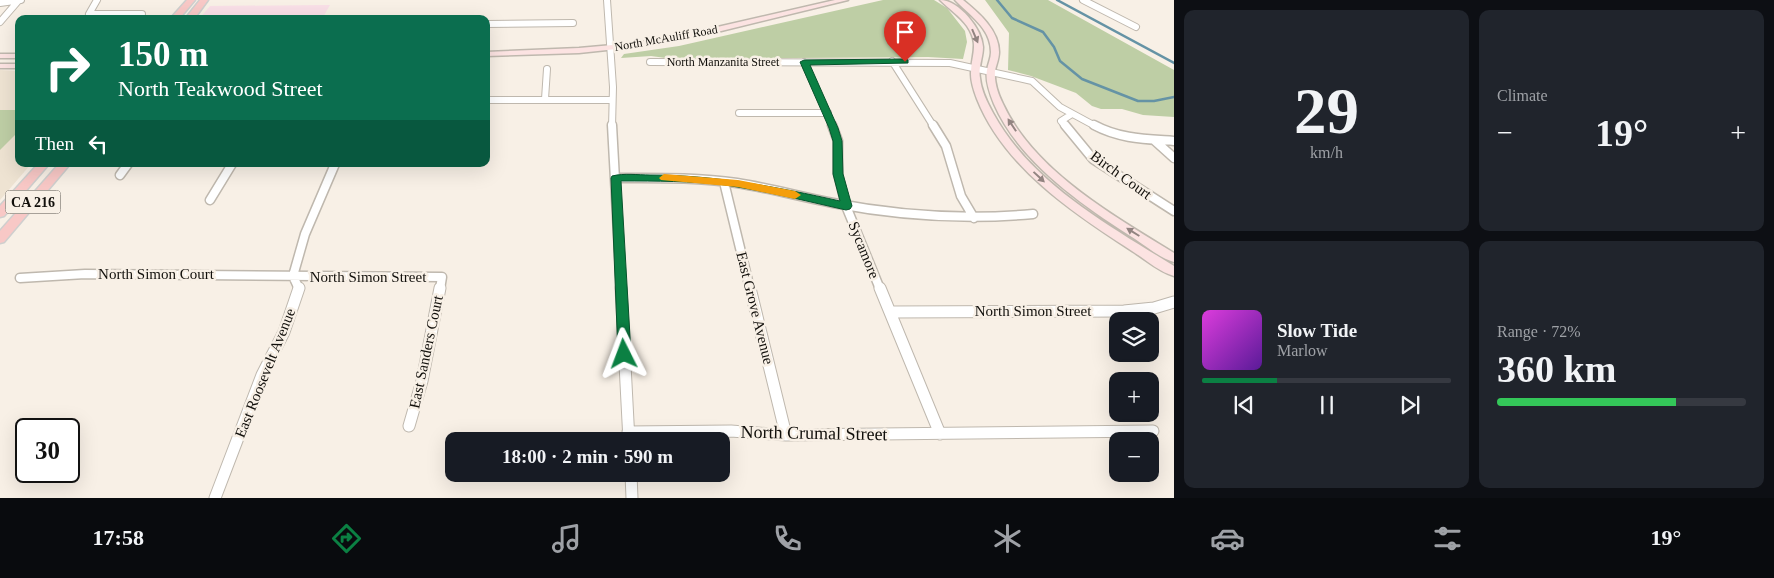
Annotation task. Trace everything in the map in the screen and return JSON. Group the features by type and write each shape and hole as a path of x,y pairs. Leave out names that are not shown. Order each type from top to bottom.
{"main road":[{"path":"178,15 191,0"},
{"path":"192,15 204,0"},
{"name":"CA 216","path":"0,213 41,167"},
{"name":"CA 216","path":"0,240 62,167"}],"street":[{"path":"0,22 19,0"},
{"path":"0,3 23,0"},
{"path":"98,0 89,14 142,14"},
{"path":"607,0 613,87 612,100 628,432"},
{"name":"North McAuliff Road","path":"490,54 610,48 686,36 844,0"},
{"path":"944,0 957,11 973,30 979,46 975,76 988,112 1010,146 1024,163 1071,204 1174,272"},
{"path":"958,0 974,13 990,33 995,53 991,71 999,105 1032,153 1069,188 1174,258"},
{"path":"1083,0 1136,27"},
{"path":"490,24 572,23"},
{"path":"0,56 15,56"},
{"name":"North Manzanita Street","path":"650,62 945,62 1032,81 1060,107 1110,134 1128,138 1174,141"},
{"name":"Sycamore","path":"804,62 828,113 838,141 838,174 846,206 940,434"},
{"path":"892,62 946,146 961,196 974,218"},
{"path":"0,66 15,66"},
{"path":"545,99 547,69"},
{"path":"490,100 612,100"},
{"path":"739,113 828,113"},
{"name":"Birch Court","path":"1072,114 1061,121 1093,159 1174,211"},
{"path":"1154,140 1174,158"},
{"path":"120,175 126,167"},
{"path":"210,200 230,167"},
{"name":"East Roosevelt Avenue","path":"215,498 262,375 284,332 298,289 293,276 305,234 334,167"},
{"path":"616,178 685,178 724,182 771,189 846,206 914,216 974,218 1033,214"},
{"name":"East Grove Avenue","path":"724,182 786,435"},
{"name":"North Simon Court","path":"20,278 85,274 293,276"},
{"name":"North Simon Street","path":"293,276 442,277"},
{"name":"East Sanders Court","path":"409,426 422,381 442,277"},
{"name":"North Simon Street","path":"890,312 1124,310 1154,308 1174,302"},
{"name":"North Crumal Street","path":"714,432 731,431 786,435 1153,431"},
{"path":"631,482 632,498"}],"shaded area":[{"path":"330,5 324,15 202,15 210,6"},
{"path":"0,70 15,71 15,167 28,167 0,200"}],"green space":[{"path":"883,0 934,0 947,8 965,31 967,42 963,59 928,57 673,59 651,56 621,58 624,54 679,46"},
{"path":"985,0 1048,0 1174,70 1174,117 1143,115 1122,109 1101,109 1092,106 1076,93 1031,76 1008,70 1009,33"},
{"path":"0,110 15,110 15,135 0,150"}],"waterway":[{"path":"997,0 1012,18 1043,32 1054,47 1060,61 1082,79 1138,101 1154,101 1174,97"},
{"path":"1057,0 1174,63"}],"slow traffic":[{"path":"664,178 685,178 738,184 795,195"}],"route":[{"path":"624,354 616,178 685,178 724,182 771,189 846,206 838,174 838,141 828,113 804,62 905,62"}]}
